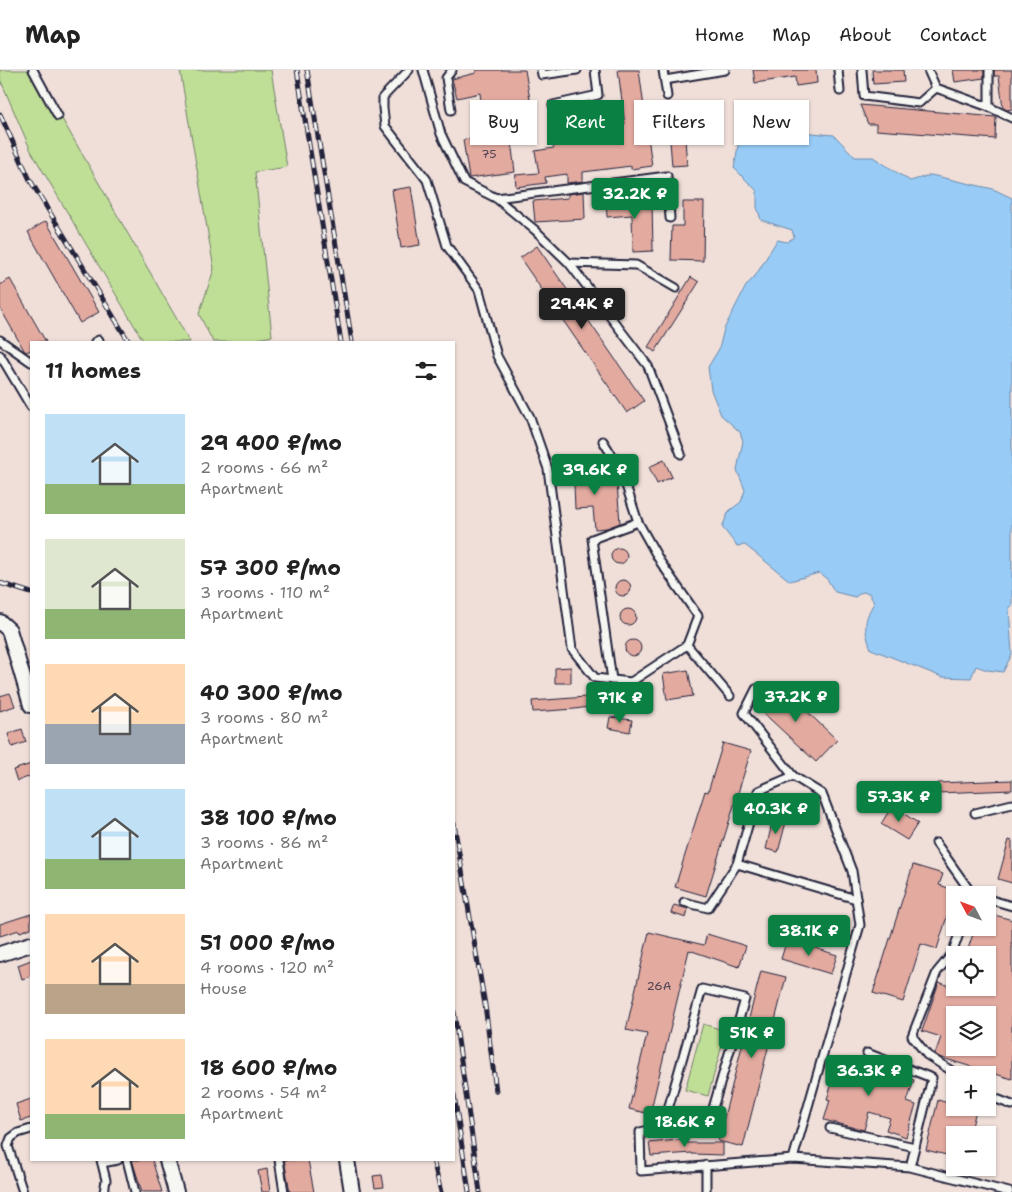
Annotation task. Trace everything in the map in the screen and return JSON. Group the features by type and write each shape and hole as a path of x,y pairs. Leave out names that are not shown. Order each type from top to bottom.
{"street":[{"path":"0,622 9,630 30,702"},
{"path":"0,954 30,944"},
{"path":"167,1161 176,1192"},
{"path":"347,1161 352,1192"}],"lane":[{"path":"33,70 58,116"},
{"path":"409,70 384,97 385,126 427,180 447,246 478,290 497,356 530,417 548,469 572,649 595,678 631,682 687,645 698,616 661,563 638,522 620,470 603,441"},
{"path":"423,70 441,134 464,182 496,198 535,230 569,263 648,366 681,454"},
{"path":"451,110 446,78 452,70"},
{"path":"541,70 542,75 577,70"},
{"path":"576,100 598,95 595,70"},
{"path":"663,70 667,96"},
{"path":"665,80 725,70"},
{"path":"838,70 840,91"},
{"path":"862,70 864,96 920,103 936,88"},
{"path":"928,70 936,88 989,107 1012,118"},
{"path":"989,70 989,107"},
{"path":"496,198 668,176 670,218"},
{"path":"569,263 636,265 676,288"},
{"path":"0,340 30,361"},
{"path":"0,355 30,405"},
{"path":"612,680 592,539 638,522"},
{"path":"687,645 730,696"},
{"path":"756,689 744,713 793,776 822,794 852,871 860,925 793,1158"},
{"path":"684,902 708,908 737,864 758,791 793,776"},
{"path":"975,813 1012,804"},
{"path":"936,844 966,886"},
{"path":"737,864 856,899"},
{"path":"996,901 1012,906"},
{"path":"946,1067 927,1055 912,1036 937,972 952,954 958,936"},
{"path":"663,1127 702,989 745,999 711,1115 663,1127 640,1132 641,1172 793,1158 910,1167 1009,1192"},
{"path":"867,1052 932,1078 910,1167"},
{"path":"996,1099 1012,1104"},
{"path":"830,1128 916,1146"},
{"path":"23,1192 8,1146 11,1138 18,1133 30,1129"},
{"path":"101,1161 106,1180 104,1192"},
{"path":"126,1161 135,1192"},
{"path":"279,1161 284,1192"},
{"path":"706,1165 706,1192"}],"green space":[{"path":"0,70 34,70 189,341 143,341 31,151 0,79"},
{"path":"180,70 271,70 287,167 255,172 272,336 250,341 212,341 199,314 214,269"},
{"path":"703,1024 726,1031 708,1096 685,1090"}],"water":[{"path":"809,133 834,135 855,157 873,157 910,181 931,175 993,189 1012,198 1012,606 1009,607 1012,654 1003,672 987,670 976,666 971,678 942,677 871,649 867,636 866,620 874,603 869,593 862,592 855,597 835,592 827,579 819,573 790,581 745,545 737,546 722,527 729,511 741,502 745,490 737,470 743,441 740,432 721,415 711,390 708,367 719,349 724,329 746,286 756,275 777,240 787,242 794,237 792,230 761,220 757,207 757,191 734,168 738,145 809,145"}],"building":[{"path":"476,70 525,70 530,100 481,100 480,93 457,98 452,79 476,73"},
{"path":"618,70 639,70 643,100 634,100 634,145 649,145 652,166 631,169 631,166 583,172 583,181 567,183 567,174 545,177 546,183 516,187 515,175 539,173 535,151 554,148 554,145 624,145 624,100 622,100"},
{"path":"753,70 816,70 817,83 796,86 795,77 755,83"},
{"path":"872,70 903,70 904,82 873,84"},
{"path":"953,70 984,70 984,78 955,82"},
{"path":"994,70 1012,70 1012,109 1007,110 1003,108 999,76 994,76"},
{"path":"860,105 996,117 995,139 876,130 876,124 868,124"},
{"path":"470,139 470,145 512,145 515,172 469,178 463,140"},
{"path":"670,145 685,145 687,165 672,166"},
{"path":"411,187 420,245 401,248 392,190"},
{"path":"584,192 585,219 535,222 533,201 568,198 568,194"},
{"path":"626,195 627,201 652,200 653,251 633,252 632,215 607,217 606,197"},
{"path":"683,202 704,202 703,261 671,260 672,226 683,226"},
{"path":"46,221 99,312 80,323 28,232"},
{"path":"537,246 644,401 627,413 520,258"},
{"path":"691,277 699,282 655,352 648,347"},
{"path":"10,279 45,341 30,341 30,350 26,352 24,350 0,308 0,285"},
{"path":"589,457 590,486 617,483 620,523 607,528 595,529 593,508 575,509 573,458"},
{"path":"664,460 672,477 657,484 649,467"},
{"path":"619,548 625,550 627,556 625,562 619,564 613,562 611,556 613,550"},
{"path":"623,580 629,582 631,588 629,594 623,596 617,594 615,588 617,582"},
{"path":"628,609 634,611 636,617 634,623 628,625 622,623 620,617 622,611"},
{"path":"633,640 639,642 641,648 639,654 633,656 627,654 625,648 627,642"},
{"path":"571,667 571,683 555,683 555,668"},
{"path":"688,670 693,696 667,700 663,674"},
{"path":"777,683 837,740 816,762 756,706"},
{"path":"10,693 15,706 0,711 0,696"},
{"path":"600,696 602,705 533,712 532,701"},
{"path":"610,717 632,720 630,732 608,728"},
{"path":"22,729 26,742 12,747 8,734"},
{"path":"723,743 751,751 706,896 675,887 705,791 708,792"},
{"path":"30,764 30,776 17,781 13,770"},
{"path":"1012,780 1012,790 938,793 938,783"},
{"path":"892,806 918,823 907,840 881,824"},
{"path":"773,819 786,822 778,852 766,849"},
{"path":"1009,840 1012,841 1012,883 998,879"},
{"path":"913,865 943,874 939,885 946,887 946,920 937,949 921,944 903,1002 873,993"},
{"path":"674,905 688,909 686,918 671,913"},
{"path":"30,914 30,928 20,932 19,930 0,936 0,924"},
{"path":"996,915 1012,920 1012,1079 996,1074 996,1066 969,1066 939,1057 935,1054 941,1037 922,1031 939,982 946,985 946,996 996,996 996,946 969,946 972,936 996,936"},
{"path":"649,932 704,945 707,934 746,946 739,967 689,950 650,1114 629,1109 647,1034 626,1030"},
{"path":"787,939 837,955 831,974 781,959"},
{"path":"30,960 30,976 22,979 18,965"},
{"path":"761,971 786,977 743,1147 718,1141"},
{"path":"840,1058 914,1080 907,1102 916,1105 906,1137 886,1130 890,1118 869,1112 864,1130 824,1120 830,1100 827,1099"},
{"path":"30,1099 30,1118 21,1121 16,1104"},
{"path":"938,1100 946,1102 946,1116 975,1116 972,1126 946,1126 946,1155 926,1150"},
{"path":"687,1139 687,1143 723,1143 723,1155 692,1153 651,1156 649,1143"},
{"path":"132,1161 152,1161 162,1192 142,1192"},
{"path":"284,1161 308,1161 314,1192 290,1192"},
{"path":"267,1169 270,1192 262,1192 258,1171"},
{"path":"382,1175 384,1187 375,1188 373,1176"}],"railway":[{"path":"297,70 341,341"},
{"path":"307,70 352,341"},
{"path":"0,114 30,180 128,341"},
{"path":"0,583 30,593"},
{"path":"455,830 485,1005 496,1091"},
{"path":"455,1019 480,1192"},
{"path":"455,1101 469,1192"},
{"path":"433,1161 441,1192"}]}
